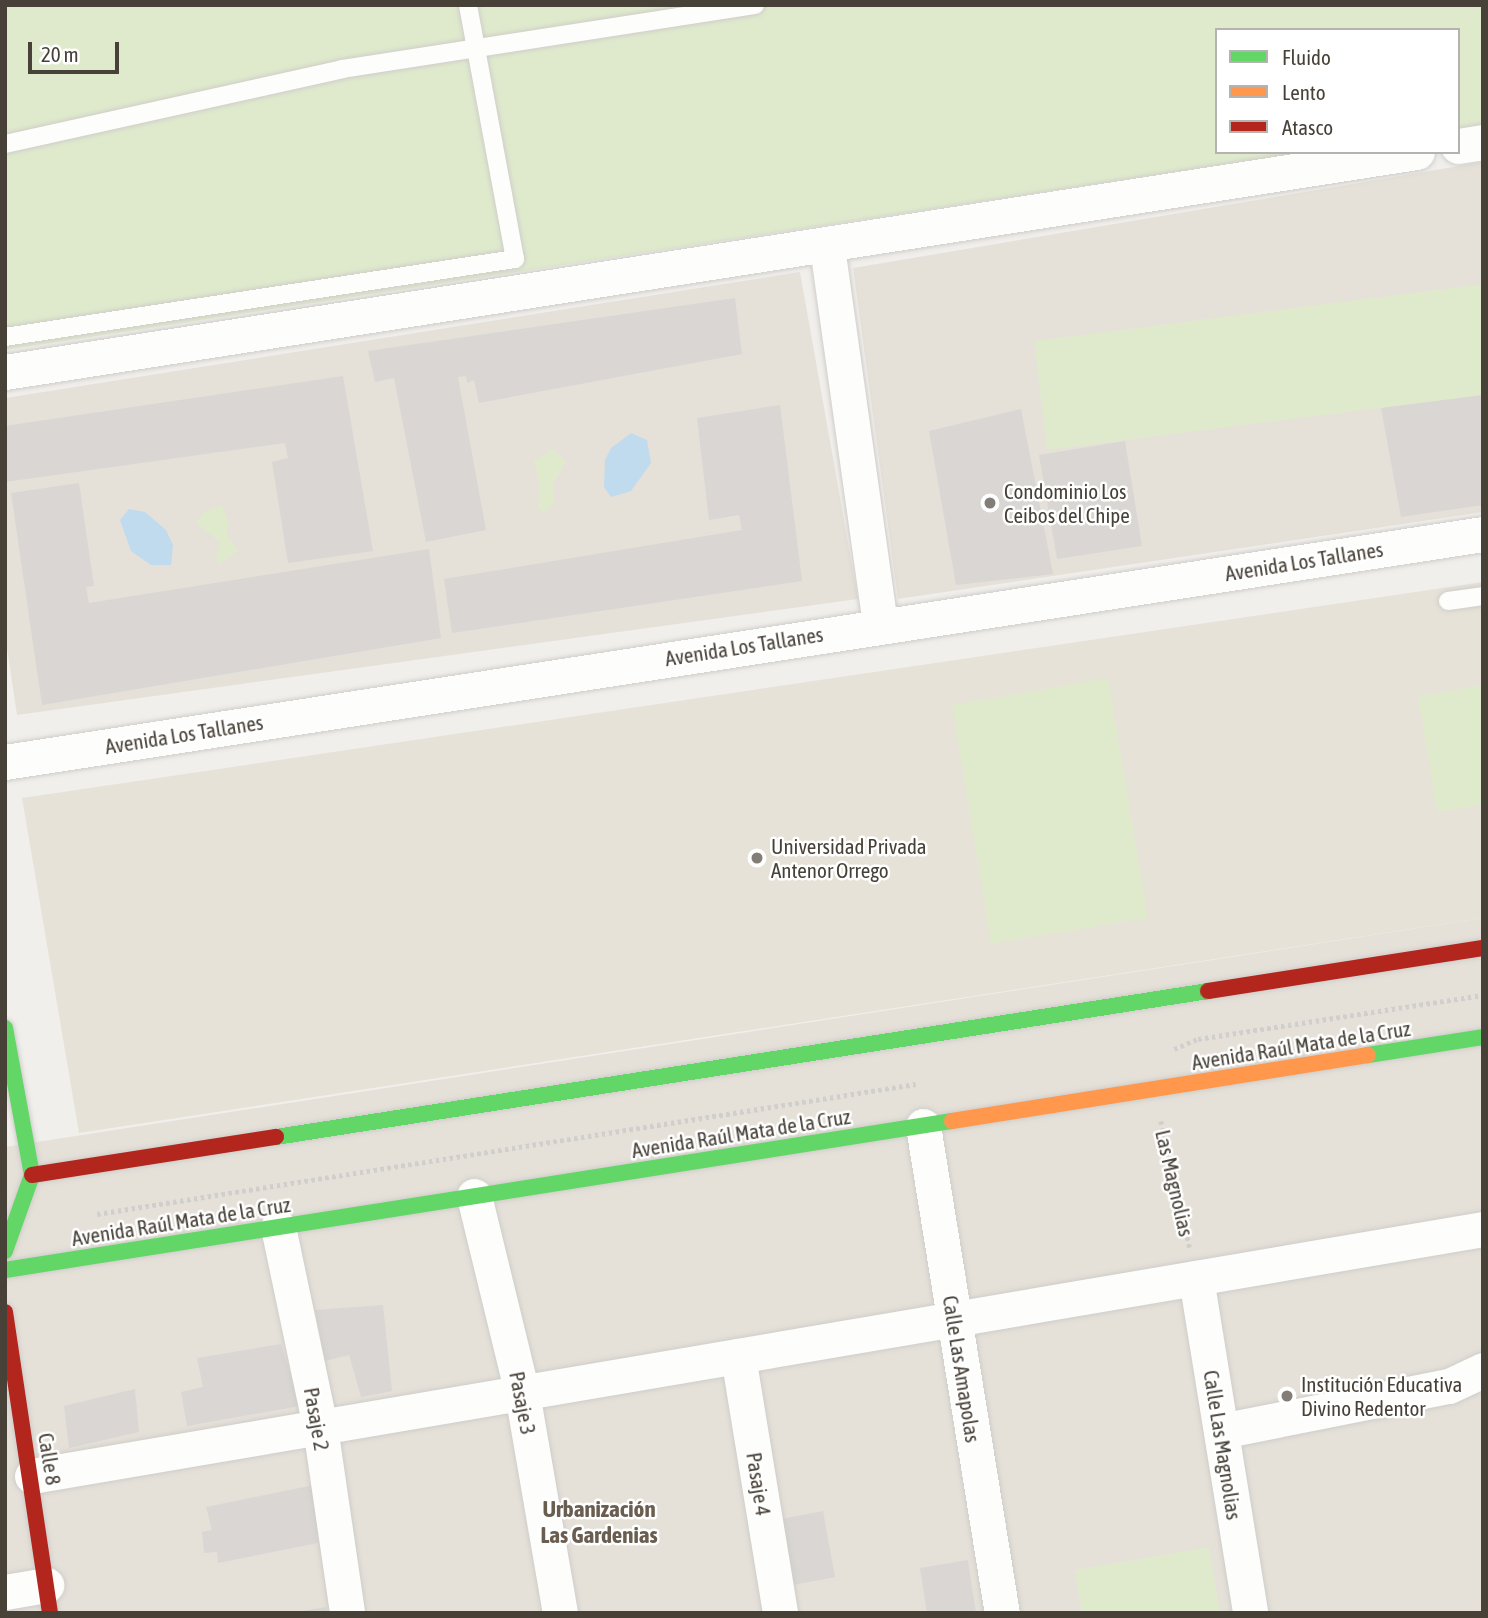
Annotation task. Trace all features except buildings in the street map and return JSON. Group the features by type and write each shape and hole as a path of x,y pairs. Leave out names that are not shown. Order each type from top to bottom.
{"main road":[{"path":"18,1181 130,1159 1483,948"},
{"path":"5,1028 18,1181 5,1251"},
{"name":"Avenida Raúl Mata de la Cruz","path":"5,1270 1483,1037"},
{"name":"Calle 8","path":"5,1312 32,1476 48,1599"}],"street":[{"path":"1460,146 1483,142"},
{"path":"5,372 827,247 1405,154"},
{"path":"827,247 880,625"},
{"name":"Avenida Los Tallanes","path":"5,762 1483,534"},
{"name":"Calle Las Amapolas","path":"923,1126 1002,1613"},
{"name":"Pasaje 3","path":"474,1196 522,1393 560,1613"},
{"name":"Pasaje 2","path":"278,1227 320,1427 347,1613"},
{"path":"32,1476 1483,1229"},
{"name":"Calle Las Magnolias","path":"1196,1278 1250,1613"},
{"name":"Pasaje 4","path":"738,1356 780,1613"},
{"path":"1221,1431 1449,1386 1483,1370"},
{"path":"5,1592 48,1599"}],"lane":[{"path":"5,337 515,259 479,48 468,5"},
{"path":"5,144 342,69 755,5"},
{"path":"1448,601 1483,596"}],"path":[{"path":"1168,1051 1198,1040 1483,995"},
{"path":"97,1214 916,1084"},
{"name":"Las Magnolias","path":"1154,1089 1196,1278"},
{"path":"130,1159 145,1248"}],"shaded area":[{"path":"1483,162 1483,512 898,599 853,268"},
{"path":"800,272 858,599 17,715 5,635 5,398"},
{"name":"Universidad Privada Antenor Orrego","path":"1483,582 1483,918 79,1133 22,798"},
{"path":"1483,918 1483,1613 5,1613 5,1147"}],"green space":[{"path":"5,5 1483,5 1483,125 1460,129 1460,28 1215,28 1215,154 1292,154 5,350"},
{"path":"1483,284 1483,395 1047,450 1034,341"},
{"path":"552,449 566,462 553,484 553,506 543,512 538,508 540,487 534,461"},
{"path":"221,505 228,519 227,536 238,550 220,565 216,559 220,542 196,523 204,512"},
{"path":"1108,678 1148,918 991,944 952,705"},
{"path":"1483,685 1483,805 1437,812 1418,696"},
{"path":"1209,1547 1220,1613 1082,1613 1075,1570"}],"water":[{"path":"631,433 647,440 651,463 631,491 611,497 604,487 605,460 611,448"},
{"path":"129,509 145,512 166,530 173,545 171,565 151,565 131,551 120,520"}],"traffic: fast":[{"path":"276,1137 1208,991"},
{"path":"5,1028 32,1175 5,1251"},
{"path":"1368,1055 1483,1037"},
{"path":"5,1270 952,1121"}],"traffic: slow":[{"path":"952,1121 1368,1055"}],"traffic: jam":[{"path":"1208,991 1483,948"},
{"path":"32,1175 276,1137"},
{"path":"5,1312 50,1613"}],"place":[{"name":"Condominio Los Ceibos del Chipe","path":"990,503"},
{"name":"Universidad Privada Antenor Orrego","path":"757,858"},
{"name":"Institución Educativa Divino Redentor","path":"1287,1396"}],"district":[{"name":"Urbanización Las Gardenias","path":"599,1522"}]}
